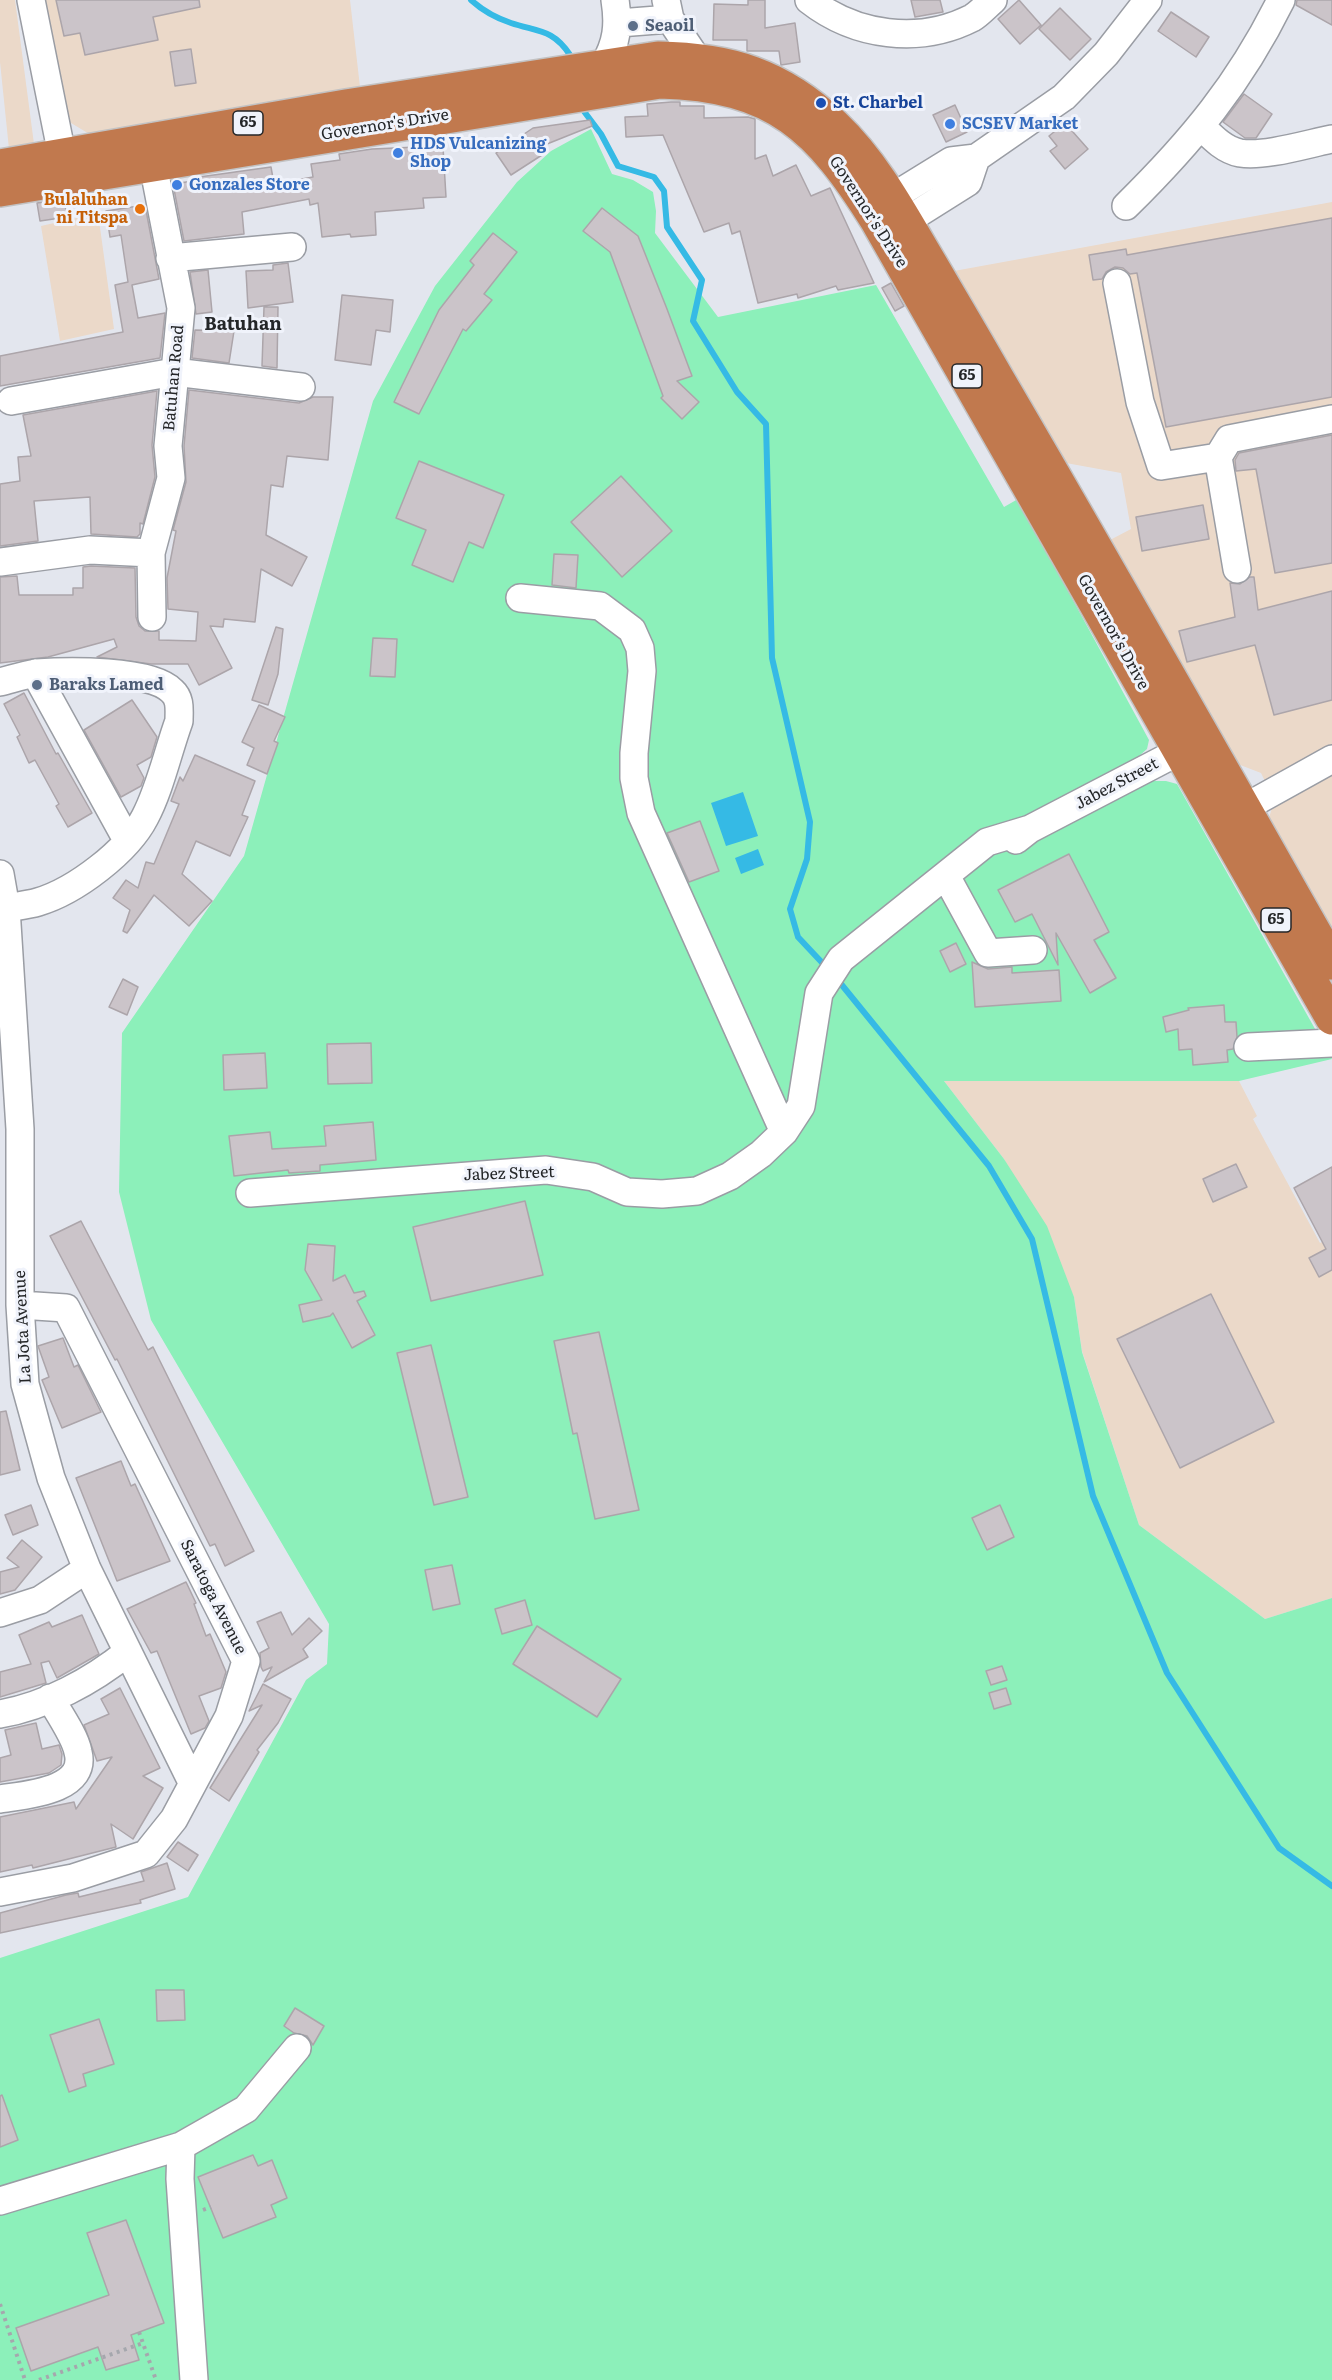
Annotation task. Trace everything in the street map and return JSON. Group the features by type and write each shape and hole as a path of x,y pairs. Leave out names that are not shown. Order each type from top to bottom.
{"highway":[{"name":"Governor's Drive","path":"0,165 64,166 151,152 606,77 658,58 697,58 730,64 763,75 790,91 833,124 849,140 892,213 1232,815 1332,1018"},
{"name":"Governor's Drive","path":"606,77 694,83 725,88 754,98 781,111 818,140 848,174 892,213"},
{"name":"Governor's Drive","path":"0,190 64,166"},
{"name":"Governor's Drive","path":"1232,815 1332,963"}],"street":[{"path":"31,0 64,166"},
{"path":"809,0 852,24 895,35 936,31 973,18 993,0"},
{"path":"892,213 968,183 976,158 1064,98 1106,54 1148,0"},
{"path":"1126,206 1202,127 1242,70 1281,0"},
{"path":"606,77 613,49 617,12 668,9 697,58"},
{"path":"1202,127 1214,139 1239,153 1254,153 1332,139"},
{"name":"Batuhan Road","path":"151,152 181,308 168,446 171,478 151,553 152,617"},
{"path":"170,258 292,247"},
{"path":"1117,283 1140,402 1161,466 1218,457"},
{"path":"11,401 174,372 301,387"},
{"path":"1237,569 1218,457 1229,439 1332,419"},
{"path":"0,562 90,550 151,553"},
{"path":"520,598 600,606 632,630 640,648 642,671 634,753 634,778 641,813 784,1132"},
{"path":"35,674 127,840"},
{"path":"0,682 35,674 100,674 143,678 163,684 176,696 180,705 179,721 145,818 127,840 104,865 72,886 39,902 6,908"},
{"name":"Jabez Street","path":"250,1193 546,1170 593,1177 627,1192 662,1194 697,1191 730,1176 761,1154 784,1132 801,1107 819,993 840,959 946,876 1003,852 1030,830 1192,745"},
{"path":"1232,815 1332,759"},
{"name":"La Jota Avenue","path":"0,874 6,908 20,1129 10,1186 25,1384 51,1478 87,1569 192,1782"},
{"path":"946,876 988,953 1032,950"},
{"path":"1248,1047 1332,1042"},
{"name":"Saratoga Avenue","path":"0,1892 73,1878 146,1854 174,1819 229,1716 246,1661 66,1308 20,1305"},
{"path":"0,1613 40,1600 87,1569"},
{"path":"0,1714 20,1711 100,1675 128,1652"},
{"path":"0,1799 59,1788 76,1771 79,1752 50,1698"},
{"path":"0,2201 85,2173 181,2146 246,2109 297,2049"},
{"path":"181,2146 180,2179 194,2380"}],"path":[{"path":"0,2304 25,2380"},
{"path":"139,2332 156,2380"},
{"path":"39,2380 143,2343"}],"shaded area":[{"path":"0,0 15,0 34,144 9,149 0,62"},
{"path":"43,0 350,0 360,87 91,135 66,120"},
{"path":"1332,202 1332,933 1268,822 1274,800 1261,773 1235,763 1110,540 1131,529 1121,473 1066,463 954,271"},
{"path":"98,213 114,329 60,341 41,226"},
{"path":"944,1081 1239,1081 1257,1116 1253,1119 1320,1243 1332,1237 1332,1598 1265,1619 1139,1525 1082,1351 1074,1297 1004,1159"}],"green space":[{"path":"591,129 612,174 633,180 653,192 656,211 655,233 718,317 876,285 1004,507 1018,499 1149,740 1147,749 1139,756 1153,781 1177,784 1332,1059 1239,1081 944,1081 1004,1159 1047,1226 1074,1297 1082,1352 1139,1525 1265,1619 1332,1598 1332,2380 0,2380 0,1958 188,1897 306,1680 327,1664 329,1624 151,1320 119,1192 122,1033 244,856 373,401 435,286 517,182 551,151"}],"water":[{"path":"743,792 758,836 726,846 711,803"},
{"path":"758,849 764,865 741,874 735,858"}],"building":[{"path":"56,0 199,0 200,7 153,17 158,40 85,55 80,33 64,36"},
{"path":"748,0 765,0 765,28 795,23 800,62 781,65 779,51 747,51 747,40 713,40 714,4 748,5"},
{"path":"911,0 940,0 943,12 915,17"},
{"path":"1019,0 1041,25 1020,44 998,19"},
{"path":"1297,0 1332,0 1332,25 1296,5"},
{"path":"1060,8 1091,39 1070,60 1039,29"},
{"path":"1171,12 1209,37 1196,57 1158,31"},
{"path":"191,49 196,83 175,86 170,52"},
{"path":"1244,94 1272,114 1256,138 1245,138 1223,122"},
{"path":"680,102 680,106 704,106 704,118 748,117 755,119 755,159 766,155 773,176 796,165 811,196 830,188 874,283 838,290 836,286 798,298 797,294 758,303 740,231 732,234 729,223 704,232 663,135 626,137 625,117 648,116 647,104"},
{"name":"SCSEV Market","path":"955,105 967,132 946,142 933,115"},
{"path":"590,120 592,126 537,148 542,155 511,175 496,153 533,128"},
{"path":"1065,123 1088,149 1065,169 1050,151 1057,146 1049,136"},
{"path":"443,147 446,197 423,198 424,208 375,212 376,235 351,237 350,234 322,237 318,203 310,205 309,199 242,212 244,234 184,241 173,184 193,181 192,178 271,167 274,184 313,177 311,164 340,160 339,154 372,149"},
{"path":"64,199 67,217 40,221 37,203"},
{"path":"145,205 159,279 132,285 138,318 165,313 160,358 0,386 0,356 123,332 115,285 128,282 121,235 110,237 106,211"},
{"path":"602,208 638,236 667,309 692,376 677,381 699,402 682,419 661,398 663,396 610,252 583,231"},
{"path":"1332,218 1332,397 1166,427 1137,273 1130,274 1123,268 1115,267 1106,272 1102,279 1093,280 1089,255 1126,249 1127,255"},
{"path":"493,233 517,252 484,294 492,300 466,331 463,329 419,414 394,402 439,310 474,265 470,261"},
{"path":"288,263 293,302 248,308 246,271 273,270 273,265"},
{"path":"208,270 212,312 196,314 190,272"},
{"path":"891,283 904,306 895,311 882,288"},
{"path":"342,295 393,300 390,332 376,330 371,365 335,360"},
{"path":"264,307 278,307 277,368 262,366"},
{"path":"195,330 234,331 229,363 192,358"},
{"path":"189,390 299,403 313,397 333,397 328,460 287,456 283,487 271,485 266,535 307,557 292,586 261,569 255,622 224,619 223,627 210,626 232,668 199,685 188,664 151,664 97,657 117,647 114,639 48,657 0,663 0,577 17,576 19,595 73,595 73,588 83,588 83,567 91,566 135,568 136,617 139,626 145,631 159,631 159,640 196,641 198,612 168,609 167,578 176,531 173,530 186,482 184,446"},
{"path":"157,391 152,445 155,477 143,524 140,523 140,534 137,537 91,534 90,497 34,501 38,541 0,546 0,484 20,481 18,457 31,456 23,415"},
{"path":"1332,435 1332,563 1275,573 1256,469 1236,471 1235,460 1239,453"},
{"path":"419,461 504,495 483,548 469,542 453,582 412,565 426,530 396,518"},
{"path":"621,476 672,531 622,577 571,522"},
{"path":"1203,505 1209,539 1142,551 1136,517"},
{"path":"554,554 578,555 576,588 552,585"},
{"path":"1254,577 1258,610 1332,591 1332,700 1274,715 1255,645 1187,662 1179,631 1235,617 1230,583 1240,584"},
{"path":"276,627 283,629 278,674 268,705 252,700"},
{"path":"373,638 397,639 395,677 370,676"},
{"path":"24,693 56,754 58,753 92,813 68,827 56,806 59,804 35,760 29,763 17,737 20,735 4,704"},
{"path":"132,700 157,737 151,757 137,765 144,778 141,786 121,797 84,730"},
{"path":"259,705 285,717 274,741 278,743 267,774 247,765 254,748 242,742"},
{"path":"195,755 255,781 242,815 248,817 230,856 196,841 182,874 212,901 189,926 154,895 127,933 123,931 130,910 113,898 126,880 138,888 146,862 154,864 179,804 171,801 180,777 183,781"},
{"path":"700,821 719,871 689,882 667,833"},
{"path":"1069,854 1109,932 1094,940 1116,978 1090,993 1056,933 1058,965 1032,914 1015,922 998,890"},
{"path":"956,943 966,964 950,972 940,951"},
{"path":"972,962 988,969 1012,967 1012,973 1059,970 1061,1001 975,1007"},
{"path":"123,979 138,987 127,1015 109,1007"},
{"path":"1224,1005 1225,1022 1236,1022 1237,1037 1233,1049 1227,1050 1228,1062 1193,1065 1192,1049 1179,1050 1178,1029 1166,1032 1163,1017 1189,1010 1188,1008"},
{"path":"371,1043 372,1083 328,1084 327,1044"},
{"path":"265,1053 267,1088 224,1090 223,1055"},
{"path":"373,1122 376,1160 320,1165 320,1171 289,1173 288,1170 234,1176 229,1136 270,1132 272,1149 326,1146 324,1126"},
{"path":"1236,1164 1247,1187 1213,1202 1203,1179"},
{"path":"1332,1167 1332,1270 1319,1277 1309,1258 1326,1249 1294,1188"},
{"path":"525,1201 543,1275 431,1301 413,1227"},
{"path":"81,1221 148,1350 153,1347 254,1551 225,1566 215,1544 210,1546 117,1359 115,1360 50,1236"},
{"path":"308,1244 335,1246 333,1281 345,1275 354,1293 364,1291 366,1296 357,1301 375,1335 352,1348 333,1313 330,1316 303,1322 299,1305 322,1300 305,1270"},
{"path":"1211,1294 1274,1422 1180,1468 1117,1339"},
{"path":"599,1332 639,1510 595,1519 577,1433 573,1434 554,1341"},
{"path":"63,1338 74,1367 78,1365 101,1412 62,1428 42,1380 49,1377 38,1346"},
{"path":"431,1345 468,1497 434,1505 397,1353"},
{"path":"6,1411 20,1470 0,1475 0,1412"},
{"path":"121,1461 131,1486 135,1484 170,1561 117,1581 76,1478"},
{"path":"31,1505 38,1525 13,1535 5,1515"},
{"path":"1000,1505 1014,1537 987,1550 972,1518"},
{"path":"22,1540 42,1557 15,1590 0,1594 0,1572 19,1567 7,1558"},
{"path":"452,1565 460,1604 433,1610 425,1570"},
{"path":"186,1582 196,1603 194,1604 206,1636 210,1634 226,1672 221,1688 199,1696 209,1721 205,1728 191,1734 157,1651 151,1653 127,1609"},
{"path":"525,1600 532,1625 502,1634 495,1609"},
{"path":"281,1612 292,1635 309,1618 322,1631 303,1649 308,1657 264,1682 272,1667 263,1671 261,1667 260,1653 269,1648 257,1622"},
{"path":"82,1615 99,1654 57,1678 49,1661 41,1663 46,1683 0,1697 0,1672 31,1664 19,1635 49,1622 52,1627"},
{"path":"537,1626 621,1679 597,1717 513,1664"},
{"path":"1002,1666 1007,1680 991,1685 986,1671"},
{"path":"263,1684 291,1699 278,1723 257,1750 259,1752 229,1801 210,1788 262,1705 249,1711"},
{"path":"120,1688 160,1768 143,1776 163,1788 133,1839 111,1824 116,1847 33,1868 32,1865 0,1872 0,1817 74,1802 76,1809 112,1757 97,1761 84,1725 109,1714 101,1699"},
{"path":"1006,1688 1011,1704 994,1709 989,1693"},
{"path":"36,1723 42,1749 59,1745 62,1754 61,1765 49,1773 0,1782 0,1758 11,1755 5,1730"},
{"path":"178,1842 198,1855 188,1871 167,1857"},
{"path":"167,1863 175,1889 140,1900 141,1903 0,1933 0,1913 66,1895 78,1893 79,1897 144,1881 141,1872"},
{"path":"156,1990 184,1990 185,2020 157,2021"},
{"path":"295,2008 324,2026 313,2045 307,2036 294,2033 284,2026"},
{"path":"99,2019 114,2064 83,2074 86,2086 69,2092 50,2035"},
{"path":"2,2095 18,2140 0,2147 0,2096"},
{"path":"253,2155 258,2166 272,2160 287,2198 271,2205 276,2217 223,2238 198,2177"},
{"path":"126,2220 164,2323 131,2335 139,2360 106,2370 98,2347 31,2371 16,2328 109,2295 87,2233"}],"waterway":[{"path":"471,0 500,19 551,36 570,55"},
{"path":"580,106 601,134 618,166 654,177 664,191 667,227 702,280 693,321 737,392 766,424 772,658 810,822 807,859 790,909 798,937 828,969"},
{"path":"837,979 989,1166 1032,1239 1093,1496 1167,1673 1279,1848 1332,1886"}],"place":[{"name":"Seaoil","path":"633,26"},
{"name":"St. Charbel","path":"821,103"},
{"name":"SCSEV Market","path":"950,124"},
{"name":"HDS Vulcanizing Shop","path":"398,153"},
{"name":"Gonzales Store","path":"177,185"},
{"name":"Bulaluhan ni Titspa","path":"140,209"},
{"name":"Baraks Lamed","path":"37,685"}],"district":[{"name":"Batuhan","path":"243,325"}]}
